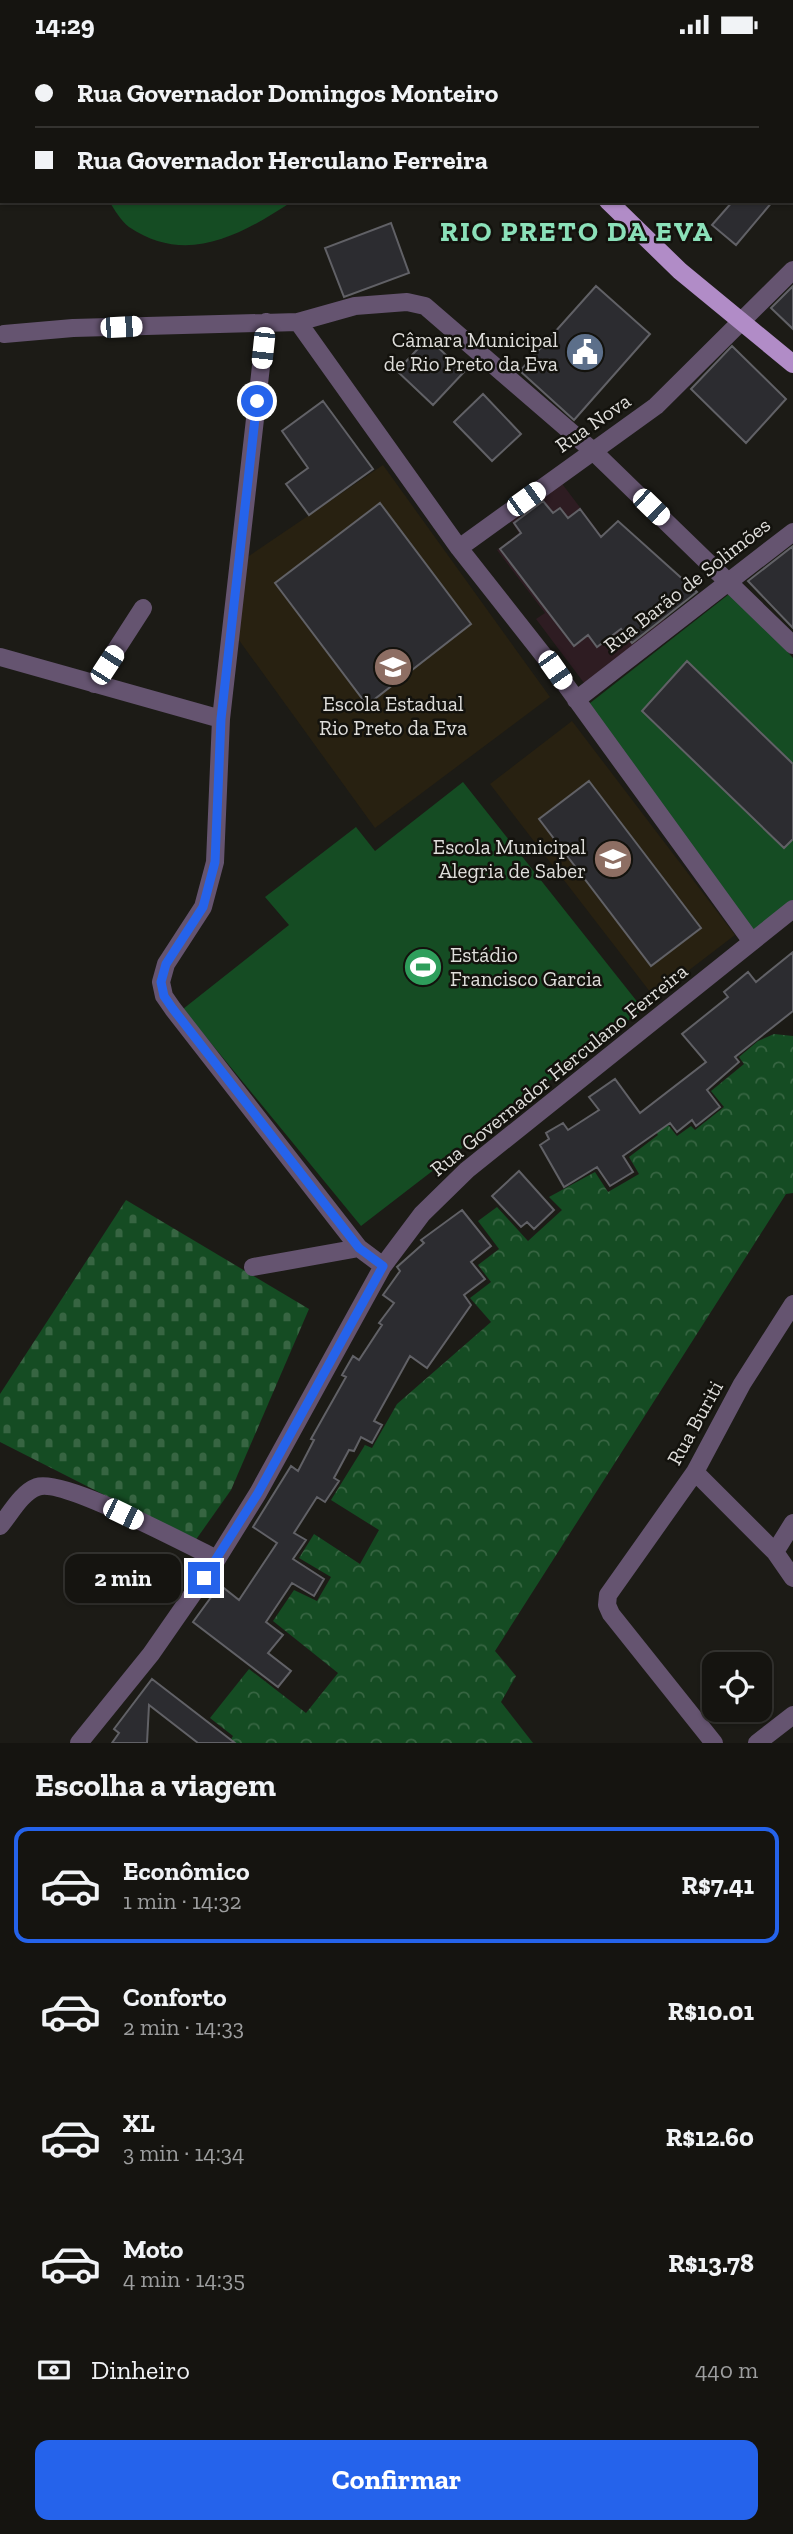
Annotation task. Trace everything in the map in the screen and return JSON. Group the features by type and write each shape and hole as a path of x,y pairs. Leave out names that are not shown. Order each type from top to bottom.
{"main road":[{"path":"610,203 626,220 793,364"}],"street":[{"path":"626,220 629,203"},
{"name":"Rua Nova","path":"458,548 656,406 793,270"},
{"path":"4,334 73,328 298,321 355,306 407,302 425,306 593,451 793,645"},
{"path":"298,321 458,548 576,700 752,942"},
{"path":"266,322 221,719 215,862 203,907 166,964 161,982 164,996 359,1248 383,1266"},
{"name":"Rua Barão de Solimões","path":"576,700 793,532"},
{"path":"94,684 144,608"},
{"path":"0,657 221,719"},
{"name":"Rua Governador Herculano Ferreira","path":"79,1743 150,1654 217,1559 258,1493 383,1266 422,1215 467,1170 793,909"},
{"path":"253,1267 359,1248"},
{"name":"Rua Buriti","path":"713,1743 607,1605 614,1584 695,1472 742,1384 793,1304"},
{"path":"695,1472 775,1552 793,1578"},
{"path":"0,1526 21,1499 34,1488 48,1484 80,1495 217,1559"},
{"path":"775,1552 793,1523"},
{"path":"757,1743 793,1715"}],"shaded area":[{"name":"Escola Estadual Rio Preto da Eva","path":"383,465 550,697 375,828 236,636 246,558"},
{"path":"560,481 666,621 584,683 536,619 545,613 497,550 519,533 510,519"},
{"name":"Escola Municipal Alegria de Saber","path":"572,721 735,935 654,997 490,784"}],"green space":[{"path":"110,203 290,203 234,234 193,245 172,244 151,238 129,227"},
{"path":"733,591 793,658 793,900 754,931 585,707"},
{"name":"Estádio Francisco Garcia","path":"463,782 643,1009 361,1226 183,1009 289,925 265,897 356,827 375,851"},
{"path":"774,1034 793,1036 793,1193 786,1194 495,1651 516,1676 501,1702 533,1743 229,1743 233,1736 210,1718 249,1669 306,1713 338,1673 273,1621 294,1590 317,1601 331,1577 299,1558 314,1534 360,1564 379,1530 331,1500 365,1445 372,1448 397,1404 491,1322 470,1298 491,1282 478,1265 499,1249 478,1221 497,1207 528,1241 562,1210 549,1197 595,1172 608,1192 639,1174 629,1157 658,1135 650,1124 661,1116 677,1136 691,1126 695,1130 724,1107 711,1091 744,1064 739,1057 758,1041"},
{"path":"126,1200 309,1309 231,1490 195,1541 0,1442 0,1394"}],"building":[{"path":"731,203 771,203 736,245 712,225"},
{"path":"391,223 409,273 344,297 325,248"},
{"name":"Câmara Municipal de Rio Preto da Eva","path":"596,286 650,334 574,420 520,371"},
{"path":"793,286 793,329 771,308"},
{"path":"428,338 464,372 433,405 397,371"},
{"path":"732,346 786,399 746,443 691,389"},
{"path":"483,394 521,434 492,461 454,422"},
{"path":"323,401 373,469 309,515 286,484 308,468 282,431"},
{"path":"543,501 553,513 560,508 568,518 580,509 601,537 618,521 697,592 632,643 621,629 597,647 588,635 574,646 500,549 521,533 514,523"},
{"path":"380,503 471,624 367,705 275,583"},
{"path":"793,546 793,628 748,581"},
{"path":"687,661 793,764 793,839 784,848 642,711"},
{"path":"589,781 701,928 651,966 539,819"},
{"path":"793,952 793,1011 735,1057 739,1062 707,1090 720,1107 696,1126 692,1120 677,1132 670,1123 623,1156 633,1172 610,1186 597,1167 564,1187 540,1145 549,1139 546,1133 563,1123 568,1130 599,1110 589,1097 615,1079 640,1113 706,1062 682,1034 728,997 724,992 748,972 756,982"},
{"path":"519,1171 554,1210 534,1229 527,1222 521,1227 492,1196"},
{"path":"462,1210 491,1246 471,1262 485,1279 464,1295 471,1305 427,1368 410,1356 374,1421 382,1425 372,1443 361,1437 354,1451 349,1450 334,1478 339,1481 325,1502 317,1497 294,1533 306,1540 293,1559 324,1579 314,1596 292,1583 266,1622 283,1635 268,1653 291,1671 278,1687 193,1622 220,1585 239,1600 277,1543 253,1527 291,1466 298,1471 314,1440 311,1439 346,1377 342,1375 353,1356 359,1360 382,1325 379,1323 394,1303 383,1295 400,1271 397,1267 424,1243 421,1240"},
{"path":"152,1679 235,1743 198,1743 149,1705 147,1743 112,1743 119,1733 114,1729"}],"place":[{"name":"Câmara Municipal de Rio Preto da Eva","path":"585,352"},
{"name":"Escola Estadual Rio Preto da Eva","path":"393,667"},
{"name":"Escola Municipal Alegria de Saber","path":"613,859"},
{"name":"Estádio Francisco Garcia","path":"423,967"}],"district":[{"name":"RIO PRETO DA EVA","path":"577,231"}],"route":[{"path":"204,1578 258,1493 383,1266 359,1248 173,1009 164,996 161,982 166,964 203,907 215,862 221,719 257,401"}]}
